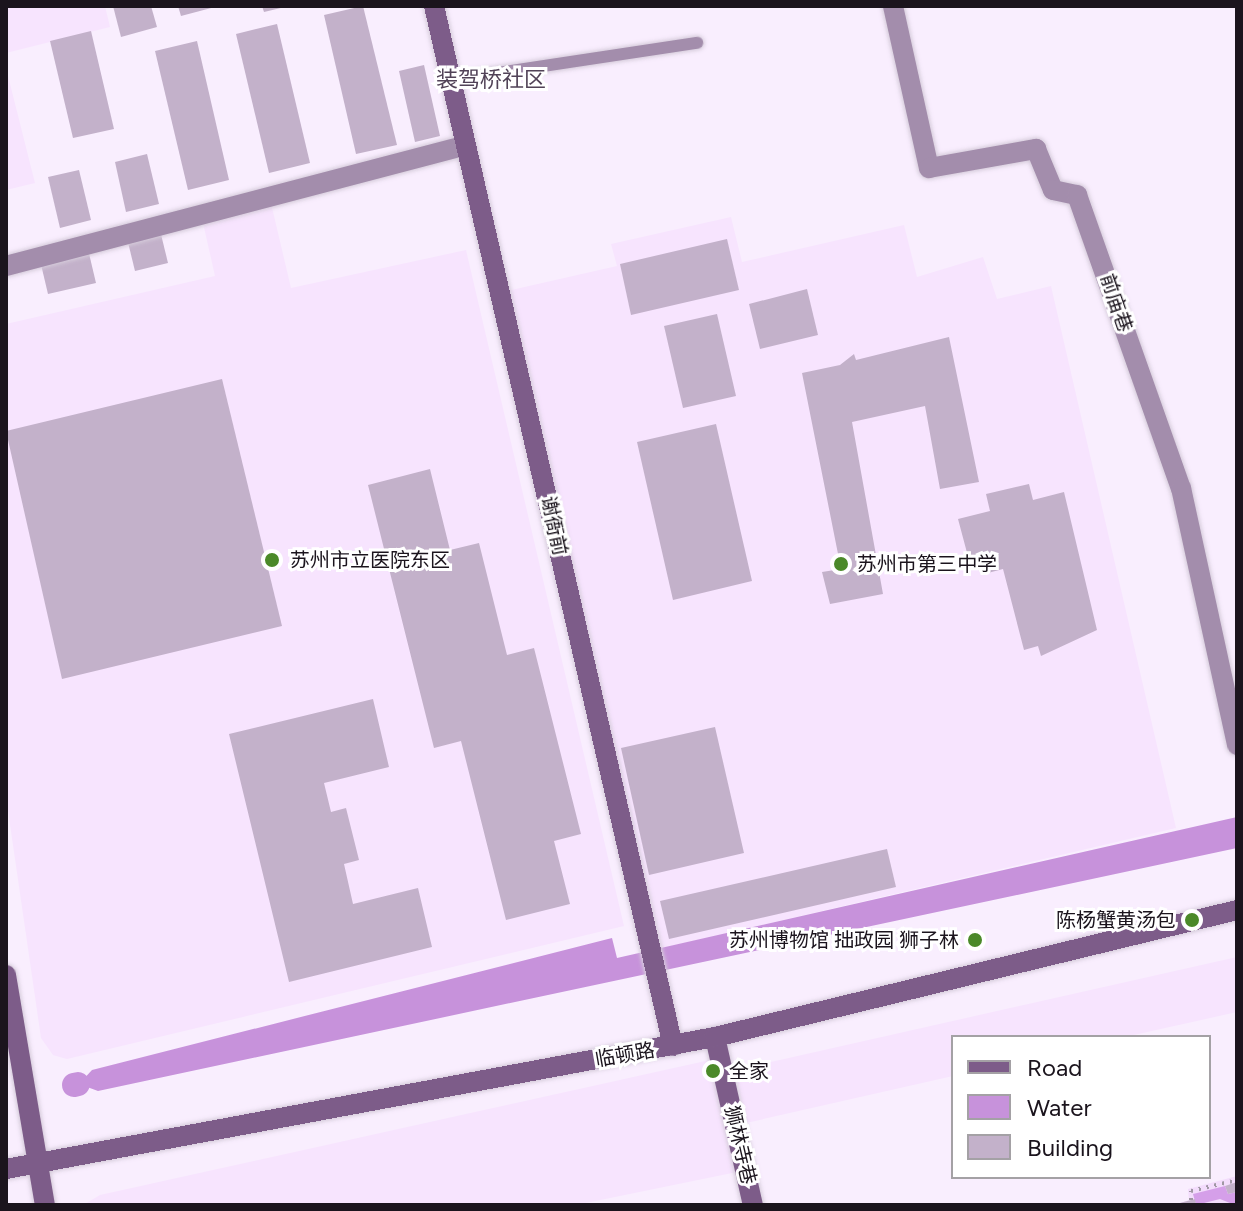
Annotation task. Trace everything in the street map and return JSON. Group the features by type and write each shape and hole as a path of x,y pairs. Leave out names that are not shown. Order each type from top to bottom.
{"main road":[{"name":"谢衙前","path":"434,6 642,922 673,1046"},
{"name":"临顿路","path":"6,1169 673,1046 1237,910"},
{"path":"6,975 13,1070 45,1205"},
{"name":"狮林寺巷","path":"715,1037 753,1205"}],"street":[{"name":"前庙巷","path":"893,6 929,168 1036,149 1053,190 1077,195 1181,488 1237,745"},
{"path":"6,266 464,146"}],"lane":[{"path":"451,80 697,43"}],"path":[{"path":"1191,1200 1191,1191 1237,1180"},
{"path":"1216,1205 1224,1205"}],"shaded area":[{"path":"6,6 105,6 110,27 6,53"},
{"path":"6,68 35,183 6,190"},
{"name":"苏州市立医院东区","path":"270,199 291,288 466,250 624,926 67,1059 53,1055 41,1038 6,797 6,324 215,276 201,214"},
{"name":"苏州市第三中学","path":"731,217 742,262 904,225 917,277 983,257 997,299 1051,286 1176,828 659,949 503,292 617,266 611,244"},
{"path":"1237,957 1237,1012 1134,1035 951,1035 951,1076 746,1123 735,1070"},
{"path":"710,1060 737,1172 576,1205 83,1205 100,1195"},
{"path":"1237,1176 1237,1205 1174,1205 1189,1200 1188,1189"},
{"path":"1225,1186 1228,1194 1237,1192 1235,1205 1220,1199 1196,1205 1193,1194"}],"water":[{"path":"1237,817 1237,848 98,1091 79,1084 92,1070 612,938 617,958"}],"building":[{"path":"113,6 151,6 157,27 121,37"},
{"path":"178,6 215,6 215,7 181,16"},
{"path":"262,6 285,6 285,7 264,12"},
{"path":"363,6 397,145 356,154 324,15"},
{"path":"277,24 310,163 269,173 236,34"},
{"path":"91,31 114,129 73,138 50,41"},
{"path":"197,41 229,180 188,190 155,51"},
{"path":"424,65 440,136 415,142 399,71"},
{"path":"147,154 159,204 126,212 115,162"},
{"path":"79,170 91,220 60,228 48,177"},
{"path":"158,222 168,263 135,271 125,230"},
{"path":"727,239 739,290 631,315 620,264"},
{"path":"87,245 96,283 48,294 39,256"},
{"path":"807,289 818,335 760,349 749,304"},
{"path":"717,314 736,396 683,408 664,326"},
{"path":"949,337 979,482 940,489 925,406 852,422 883,594 830,604 822,572 841,569 802,373 840,365 854,354 856,360"},
{"path":"222,379 282,626 62,679 6,431"},
{"path":"716,424 752,581 673,600 637,442"},
{"path":"430,469 450,550 479,543 507,655 534,648 581,834 554,841 570,904 506,920 461,741 434,748 368,485"},
{"path":"1029,484 1033,500 1064,492 1097,630 1041,656 1038,646 1024,650 1003,569 984,574 970,564 958,519 990,511 986,494"},
{"path":"373,699 389,767 324,783 331,812 346,808 359,860 344,864 353,904 418,888 432,947 289,982 229,734"},
{"path":"715,727 744,853 649,875 621,748"},
{"path":"887,849 896,887 669,939 660,901"},
{"path":"1237,1182 1237,1192 1228,1194 1225,1186"},
{"path":"1195,1199 1196,1205 1176,1205 1176,1204"}],"waterway":[{"path":"74,1085 78,1084"}],"place":[{"name":"苏州市立医院东区","path":"272,560"},
{"name":"苏州市第三中学","path":"841,564"},
{"name":"陈杨蟹黄汤包","path":"1192,920"},
{"name":"苏州博物馆 拙政园 狮子林","path":"975,940"},
{"name":"全家","path":"713,1071"}],"district":[{"name":"装驾桥社区","path":"491,80"}]}
